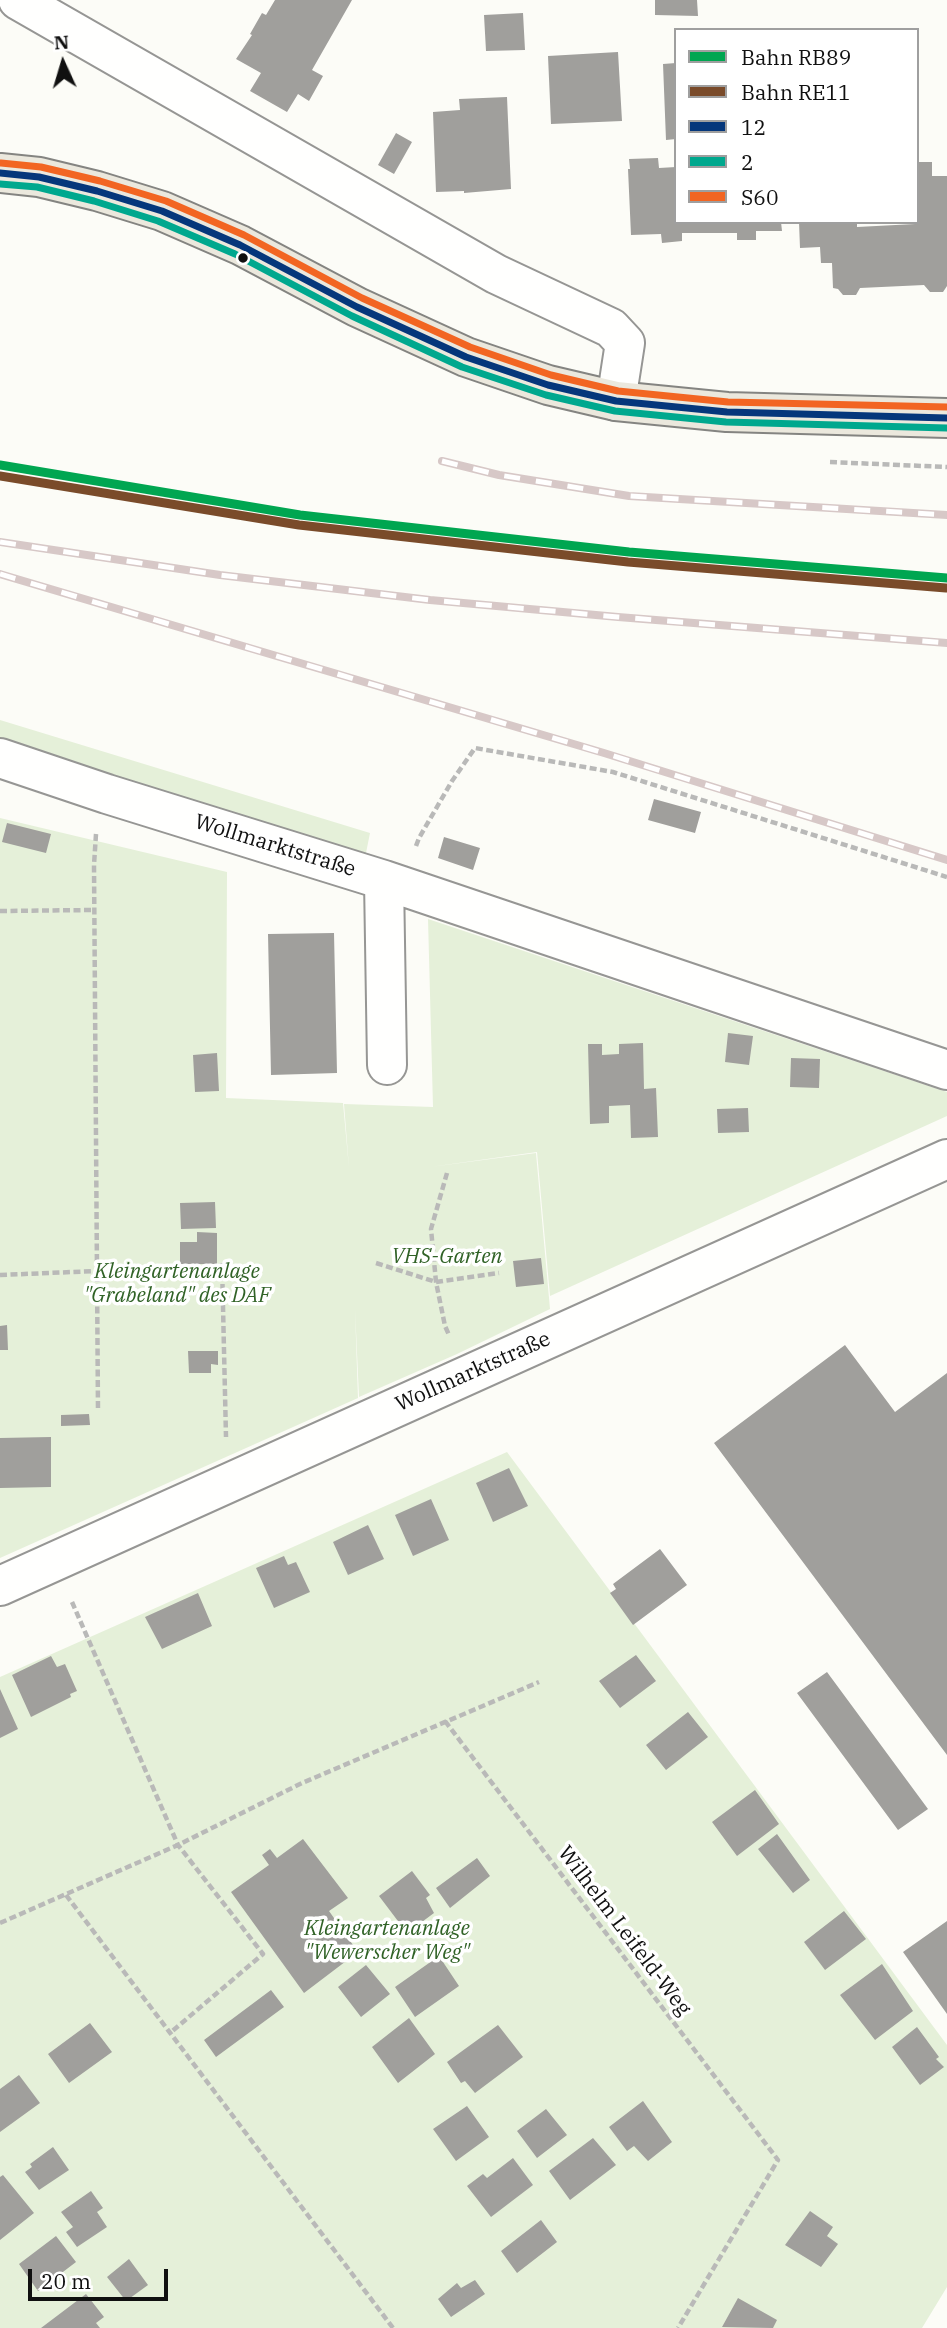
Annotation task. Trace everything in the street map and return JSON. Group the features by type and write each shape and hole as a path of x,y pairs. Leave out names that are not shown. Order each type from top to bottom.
{"main road":[{"path":"0,173 39,177 162,211 240,246 357,307 466,357 548,385 616,401 727,412 947,418"}],"street":[{"path":"18,0 496,274 611,328 625,343 616,401"},
{"name":"Wollmarktstraße","path":"0,758 384,880 947,1070"},
{"path":"384,880 387,1065"},
{"name":"Wollmarktstraße","path":"0,1586 947,1159"}],"path":[{"path":"419,838 475,748 613,772 947,877"},
{"path":"98,1410 94,843 107,794"},
{"path":"0,911 94,909"},
{"path":"447,1174 431,1229 436,1282 445,1326 466,1375"},
{"path":"222,1263 227,1484"},
{"path":"376,1263 436,1282 499,1273"},
{"path":"0,1275 97,1271"},
{"path":"87,1637 178,1845 263,1954 170,2033"},
{"path":"0,1923 178,1845 302,1783 538,1682"},
{"name":"Wilhelm Leifeld-Weg","path":"444,1721 778,2160 678,2328"},
{"path":"66,1895 393,2328"}],"green space":[{"path":"0,720 370,833 365,858 0,747"},
{"path":"0,818 227,872 226,1098 343,1103 349,1168 344,1104 433,1107 428,919 947,1092 947,1116 550,1296 537,1152 430,1167 536,1153 550,1309 359,1397 355,1309 358,1398 0,1558"},
{"name":"Kleingartenanlage \"Wewerscher Weg\"","path":"507,1452 947,2045 947,2287 922,2328 0,2328 0,1677"}],"building":[{"path":"275,0 352,0 312,70 323,76 309,101 298,94 287,112 250,91 261,73 236,59 252,35 250,34 262,13 266,15"},
{"path":"655,0 697,0 698,16 655,15"},
{"path":"523,13 525,50 486,51 484,15"},
{"path":"618,52 622,121 551,124 548,56"},
{"path":"674,63 674,139 666,140 663,64"},
{"path":"507,97 511,189 464,193 436,192 433,112 460,110 459,99"},
{"path":"396,133 412,142 394,174 378,165"},
{"path":"658,158 659,168 674,167 674,224 781,224 782,231 756,231 756,240 737,240 737,233 682,233 682,241 662,243 661,234 631,235 629,159"},
{"path":"919,162 932,162 932,176 947,176 947,286 943,292 930,292 924,285 860,288 856,295 843,295 833,288 832,263 821,263 820,247 800,248 799,224 857,224 857,227 919,224"},
{"path":"654,799 701,812 695,833 648,820"},
{"path":"7,823 51,834 46,853 2,842"},
{"path":"444,837 480,848 473,870 438,858"},
{"path":"334,933 337,1073 271,1075 268,934"},
{"path":"728,1033 753,1036 749,1065 725,1062"},
{"path":"643,1043 644,1089 656,1088 658,1137 631,1138 630,1105 609,1106 609,1123 590,1124 588,1044 602,1044 602,1055 619,1054 619,1044"},
{"path":"217,1053 219,1091 195,1092 193,1055"},
{"path":"791,1058 820,1059 819,1088 790,1087"},
{"path":"748,1108 749,1132 718,1133 717,1109"},
{"path":"215,1202 216,1228 181,1229 180,1203"},
{"path":"197,1232 217,1233 217,1264 180,1264 180,1242 197,1242"},
{"path":"541,1258 544,1284 516,1287 513,1261"},
{"path":"7,1325 8,1350 0,1350 0,1326"},
{"path":"845,1345 895,1412 947,1373 947,1755 714,1443"},
{"path":"188,1351 218,1351 218,1365 211,1364 211,1373 189,1373"},
{"path":"89,1414 90,1425 61,1426 61,1415"},
{"path":"51,1437 51,1487 0,1488 0,1438"},
{"path":"509,1468 528,1506 493,1522 476,1483"},
{"path":"431,1499 449,1540 413,1556 395,1515"},
{"path":"368,1525 384,1559 348,1575 333,1542"},
{"path":"660,1549 687,1585 633,1625 610,1593 616,1589 613,1584"},
{"path":"284,1556 288,1565 296,1562 310,1592 274,1608 256,1568"},
{"path":"198,1593 212,1626 162,1649 145,1617"},
{"path":"636,1655 656,1681 620,1708 599,1681"},
{"path":"51,1656 57,1667 65,1664 77,1691 70,1694 71,1697 31,1717 12,1675"},
{"path":"827,1672 928,1809 898,1830 797,1693"},
{"path":"0,1689 18,1729 0,1738"},
{"path":"688,1712 708,1737 666,1770 646,1745"},
{"path":"755,1790 779,1824 737,1856 712,1822"},
{"path":"777,1834 810,1880 793,1893 758,1849"},
{"path":"303,1839 348,1898 329,1911 358,1952 304,1993 231,1892 269,1865 262,1855 270,1849 277,1858"},
{"path":"477,1858 490,1876 450,1908 436,1888"},
{"path":"412,1871 430,1895 426,1898 434,1913 407,1933 379,1896"},
{"path":"844,1911 866,1939 825,1970 804,1942"},
{"path":"947,1921 947,2014 903,1952"},
{"path":"439,1956 459,1986 415,2017 395,1987"},
{"path":"882,1964 913,2011 875,2040 840,1995"},
{"path":"366,1965 390,1994 361,2017 338,1987"},
{"path":"271,1990 284,2007 216,2057 204,2040"},
{"path":"409,2018 435,2054 398,2083 372,2047"},
{"path":"90,2023 112,2052 69,2083 48,2054"},
{"path":"498,2025 523,2057 475,2093 465,2081 461,2083 447,2062"},
{"path":"917,2027 939,2057 936,2059 944,2067 920,2085 892,2047"},
{"path":"19,2075 40,2103 0,2132 0,2089"},
{"path":"643,2101 672,2142 648,2161 634,2146 627,2151 609,2127"},
{"path":"467,2106 489,2137 456,2161 433,2129"},
{"path":"546,2109 567,2135 537,2158 517,2131"},
{"path":"593,2138 616,2165 570,2200 549,2171"},
{"path":"53,2147 69,2170 39,2190 25,2172 32,2167 30,2164"},
{"path":"513,2158 533,2185 491,2217 467,2186 483,2174 487,2178"},
{"path":"3,2175 34,2213 0,2240 0,2177"},
{"path":"91,2191 103,2208 97,2212 107,2227 77,2247 66,2232 73,2227 61,2212"},
{"path":"810,2211 833,2227 827,2236 838,2244 821,2267 785,2245"},
{"path":"541,2220 557,2242 517,2273 501,2251"},
{"path":"56,2236 76,2262 38,2291 19,2264"},
{"path":"129,2259 148,2285 126,2301 107,2277"},
{"path":"475,2280 485,2294 451,2317 438,2299 457,2283 461,2288"},
{"path":"86,2294 104,2317 96,2323 100,2328 41,2328"},
{"path":"738,2298 777,2320 773,2328 722,2327"}],"railway":[{"path":"442,461 499,475 629,496 947,515"},
{"path":"0,542 220,575 430,600 947,643"},
{"path":"0,574 604,753 947,860"}],"rail line":[{"name":"RB89","path":"0,465 300,515 629,552 947,578"},
{"name":"RE11","path":"0,476 299,525 628,562 946,588"}],"transit line":[{"name":"S60","path":"1,163 41,167 166,201 244,235 362,298 470,347 551,375 618,391 728,402 947,407"},
{"name":"12","path":"0,173 39,177 162,211 240,245 357,307 466,357 548,385 616,401 727,412 947,418"},
{"name":"2","path":"0,184 37,187 158,221 235,254 352,316 462,367 546,395 615,411 726,422 947,428"}],"park label":[{"name":"VHS-Garten","path":"447,1257"},
{"name":"Kleingartenanlage \"Grabeland\" des DAF","path":"177,1284"}]}
